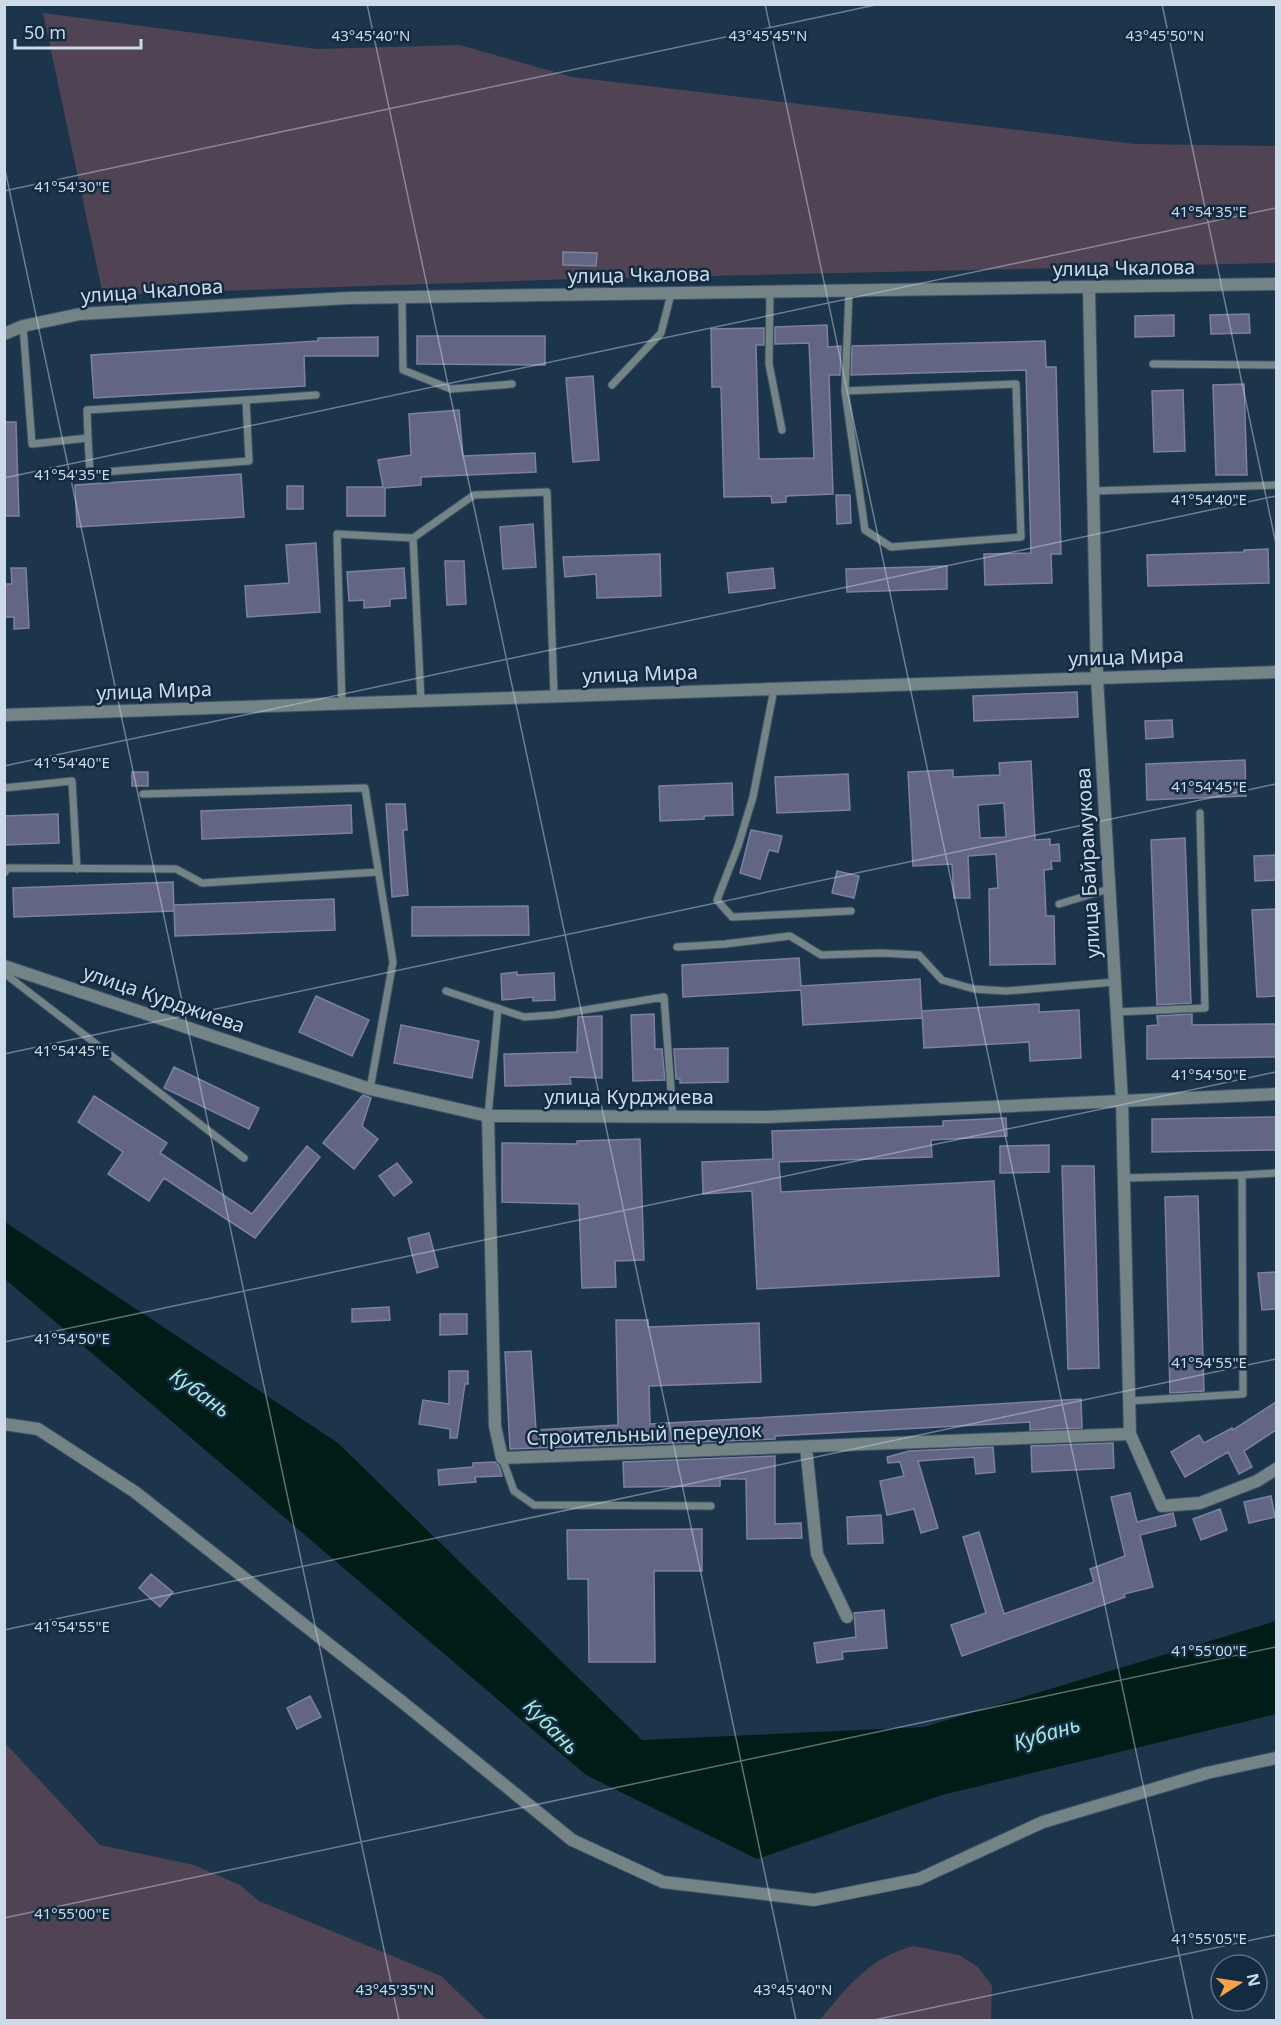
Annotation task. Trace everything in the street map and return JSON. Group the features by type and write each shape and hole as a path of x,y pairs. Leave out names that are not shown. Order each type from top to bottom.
{"street":[{"name":"улица Чкалова","path":"4,334 23,326 80,314 348,298 1276,284"},
{"name":"улица Байрамукова","path":"1089,288 1097,678 1122,1102 1130,1434"},
{"name":"улица Мира","path":"4,715 1276,672"},
{"name":"улица Курджиева","path":"4,966 370,1089 488,1116 767,1117 1276,1094"},
{"name":"Строительный переулок","path":"488,1116 495,1426 502,1458 1130,1434"},
{"path":"4,1424 38,1428 135,1492 402,1701 572,1840 663,1882 814,1900 920,1879 1043,1822 1207,1773 1276,1758"},
{"path":"1130,1434 1162,1506 1200,1503 1257,1481 1276,1469"},
{"path":"806,1447 817,1554 847,1617"}],"lane":[{"path":"845,391 1016,384 1021,537 891,547 865,530 845,391 849,292"},
{"path":"770,293 768,364 782,430"},
{"path":"612,385 661,333 671,294"},
{"path":"402,298 403,370 451,389 512,384"},
{"path":"23,326 32,444 88,438"},
{"path":"1153,364 1276,365"},
{"path":"246,400 249,461 90,473 87,410 316,395"},
{"path":"1093,491 1276,485"},
{"path":"342,704 336,534 413,538 474,495 547,492 554,696"},
{"path":"413,538 421,701"},
{"path":"774,689 753,797 738,846 717,900 732,917 851,910"},
{"path":"4,788 72,781 77,869"},
{"path":"143,794 365,788 393,962 370,1089"},
{"path":"1117,1012 1205,1008 1200,813"},
{"path":"4,873 8,868 176,869 202,883 378,872"},
{"path":"1059,904 1109,890"},
{"path":"677,947 790,936 822,955 882,953 920,955 942,980 974,989 1006,991 1115,982"},
{"path":"4,973 244,1158"},
{"path":"446,991 524,1017 664,997 673,1117"},
{"path":"488,1116 498,1008"},
{"path":"1124,1178 1276,1173"},
{"path":"1129,1401 1243,1394 1242,1175"},
{"path":"502,1458 514,1491 534,1505 711,1506"}],"shaded area":[{"path":"43,13 317,49 460,45 572,77 1135,144 1276,146 1276,263 574,279 103,295"},
{"path":"4,1742 100,1845 194,1865 240,1885 259,1901 441,1976 487,2020 5,2020"},
{"path":"913,1946 959,1955 978,1967 992,1986 991,2020 820,2020 850,1985 871,1966 897,1951"}],"water":[{"name":"Кубань","path":"5,1222 338,1443 642,1740 924,1727 1276,1621 1276,1714 942,1795 757,1859 586,1775 5,1279"}],"building":[{"path":"563,252 597,253 596,266 563,265"},
{"path":"1249,314 1250,333 1211,334 1210,315"},
{"path":"1174,315 1174,336 1135,337 1135,316"},
{"path":"827,325 828,347 841,346 840,375 829,375 833,494 786,496 786,502 772,503 771,496 724,497 721,387 712,387 711,329 764,328 764,345 756,345 759,459 814,458 809,343 775,344 775,327"},
{"path":"417,336 545,336 545,365 417,364"},
{"path":"378,337 378,356 304,356 305,386 94,398 91,355 318,341 318,338"},
{"path":"1045,341 1046,367 1056,367 1061,554 1051,554 1052,583 985,585 984,554 1031,553 1026,370 851,375 852,346"},
{"path":"593,376 599,460 573,462 566,378"},
{"path":"1244,384 1247,475 1216,475 1213,385"},
{"path":"1183,390 1185,451 1154,452 1152,391"},
{"path":"459,410 463,456 535,453 536,472 421,477 421,485 385,488 385,516 347,516 347,487 383,487 378,460 411,455 409,414"},
{"path":"4,422 16,422 19,516 4,516"},
{"path":"241,474 244,517 77,527 75,485"},
{"path":"287,486 303,486 303,509 287,509"},
{"path":"836,495 850,495 851,523 837,524"},
{"path":"533,524 536,567 503,569 500,527"},
{"path":"316,543 320,612 247,617 245,586 289,583 286,545"},
{"path":"1268,549 1269,583 1148,586 1147,555 1244,552 1244,550"},
{"path":"660,554 661,596 597,598 596,574 565,577 563,557"},
{"path":"445,561 464,561 466,604 447,605"},
{"path":"947,566 947,589 847,592 846,569"},
{"path":"11,568 26,568 29,628 14,629 14,617 4,617 4,584 12,584"},
{"path":"404,568 406,598 390,599 390,606 364,608 364,600 349,601 347,572"},
{"path":"773,568 775,588 729,593 727,573"},
{"path":"1077,692 1078,717 974,721 973,696"},
{"path":"1172,720 1173,737 1146,739 1145,721"},
{"path":"1245,760 1246,796 1147,800 1146,764"},
{"path":"1031,761 1035,840 1050,839 1050,845 1059,844 1060,861 1051,861 1052,869 1044,870 1046,916 1054,916 1055,964 990,965 989,889 998,888 996,854 968,856 970,898 954,898 952,864 913,866 908,772 953,770 953,777 1000,775 999,763","holes":["1004,803 1006,837 980,838 978,805"]},
{"path":"132,772 148,772 148,786 132,786"},
{"path":"848,774 850,810 777,813 775,777"},
{"path":"732,783 733,815 660,821 659,786"},
{"path":"386,804 405,804 407,830 403,830 408,895 392,897"},
{"path":"351,805 352,833 202,839 201,811"},
{"path":"58,814 59,843 4,845 4,816"},
{"path":"751,830 782,836 778,852 769,850 760,879 740,873"},
{"path":"1185,838 1191,1003 1157,1005 1151,840"},
{"path":"1276,855 1276,880 1255,881 1254,856"},
{"path":"837,871 859,876 854,898 832,893"},
{"path":"173,882 174,911 14,917 13,888"},
{"path":"334,899 335,930 175,936 174,905"},
{"path":"528,906 529,935 412,936 412,907"},
{"path":"1276,909 1276,996 1257,997 1252,910"},
{"path":"799,958 801,986 920,979 922,1018 803,1025 801,990 683,997 682,965"},
{"path":"517,972 517,975 554,973 555,1000 533,1001 533,997 502,1000 501,974"},
{"path":"316,996 369,1020 352,1056 299,1032"},
{"path":"1039,1004 1039,1012 1079,1010 1081,1058 1030,1061 1029,1042 924,1048 922,1011"},
{"path":"654,1014 655,1049 662,1049 665,1080 633,1081 631,1015"},
{"path":"1192,1014 1192,1025 1276,1024 1276,1057 1147,1059 1147,1026 1158,1025 1157,1016"},
{"path":"602,1016 602,1078 570,1077 571,1084 505,1086 504,1054 577,1052 578,1017"},
{"path":"401,1025 479,1041 472,1078 394,1063"},
{"path":"728,1048 728,1082 680,1083 680,1079 676,1079 674,1049"},
{"path":"174,1067 259,1108 249,1129 164,1088"},
{"path":"363,1095 371,1098 362,1126 378,1139 354,1169 323,1143"},
{"path":"94,1096 167,1143 160,1153 252,1214 307,1146 320,1157 255,1238 164,1178 149,1201 108,1174 123,1152 78,1122"},
{"path":"1276,1117 1276,1150 1152,1152 1152,1119"},
{"path":"1006,1118 1007,1136 931,1140 932,1157 779,1162 781,1192 994,1181 999,1276 757,1289 752,1191 703,1194 702,1162 773,1159 772,1131 943,1126 943,1121"},
{"path":"640,1139 644,1260 615,1261 616,1287 582,1288 579,1204 502,1202 502,1143 577,1144 577,1141"},
{"path":"1049,1145 1049,1172 1000,1173 1000,1146"},
{"path":"397,1163 412,1182 394,1196 379,1176"},
{"path":"1062,1166 1094,1166 1099,1368 1068,1369"},
{"path":"1198,1196 1204,1391 1170,1393 1165,1197"},
{"path":"429,1233 438,1267 417,1273 408,1238"},
{"path":"1276,1272 1276,1309 1262,1310 1258,1273"},
{"path":"389,1307 390,1320 352,1322 352,1309"},
{"path":"440,1314 467,1314 467,1334 440,1335"},
{"path":"616,1320 648,1320 648,1327 759,1323 761,1382 649,1386 650,1424 1081,1399 1082,1428 1030,1430 1030,1422 775,1436 775,1439 510,1449 505,1352 531,1351 536,1430 618,1425"},
{"path":"449,1371 468,1371 468,1384 465,1384 457,1438 450,1438 450,1429 419,1424 423,1400 449,1404"},
{"path":"1276,1402 1276,1430 1244,1451 1252,1467 1239,1474 1228,1452 1185,1477 1171,1452 1199,1435 1204,1443 1232,1428 1233,1430"},
{"path":"1113,1443 1114,1468 1032,1472 1031,1446"},
{"path":"993,1447 995,1472 976,1474 974,1457 918,1461 938,1528 921,1533 914,1509 887,1515 880,1481 904,1476 900,1462 888,1463 887,1457 909,1451"},
{"path":"775,1456 775,1524 801,1523 802,1538 747,1539 746,1479 720,1479 720,1486 624,1487 623,1462"},
{"path":"495,1462 502,1476 475,1477 476,1482 439,1485 438,1470 473,1467 473,1463"},
{"path":"1130,1493 1137,1522 1173,1513 1176,1526 1140,1535 1153,1587 1124,1594 1125,1597 962,1656 951,1625 986,1613 963,1537 979,1532 1004,1614 1094,1582 1090,1569 1125,1556 1111,1497"},
{"path":"1271,1496 1275,1517 1249,1523 1244,1502"},
{"path":"1220,1509 1227,1530 1201,1540 1193,1519"},
{"path":"881,1515 883,1543 848,1544 847,1517"},
{"path":"702,1529 702,1571 654,1571 655,1662 589,1662 588,1579 568,1579 567,1530"},
{"path":"151,1574 173,1592 160,1607 139,1588"},
{"path":"884,1610 887,1648 842,1652 843,1659 817,1663 814,1643 856,1637 854,1613"},
{"path":"310,1696 321,1717 297,1729 287,1708"}]}
